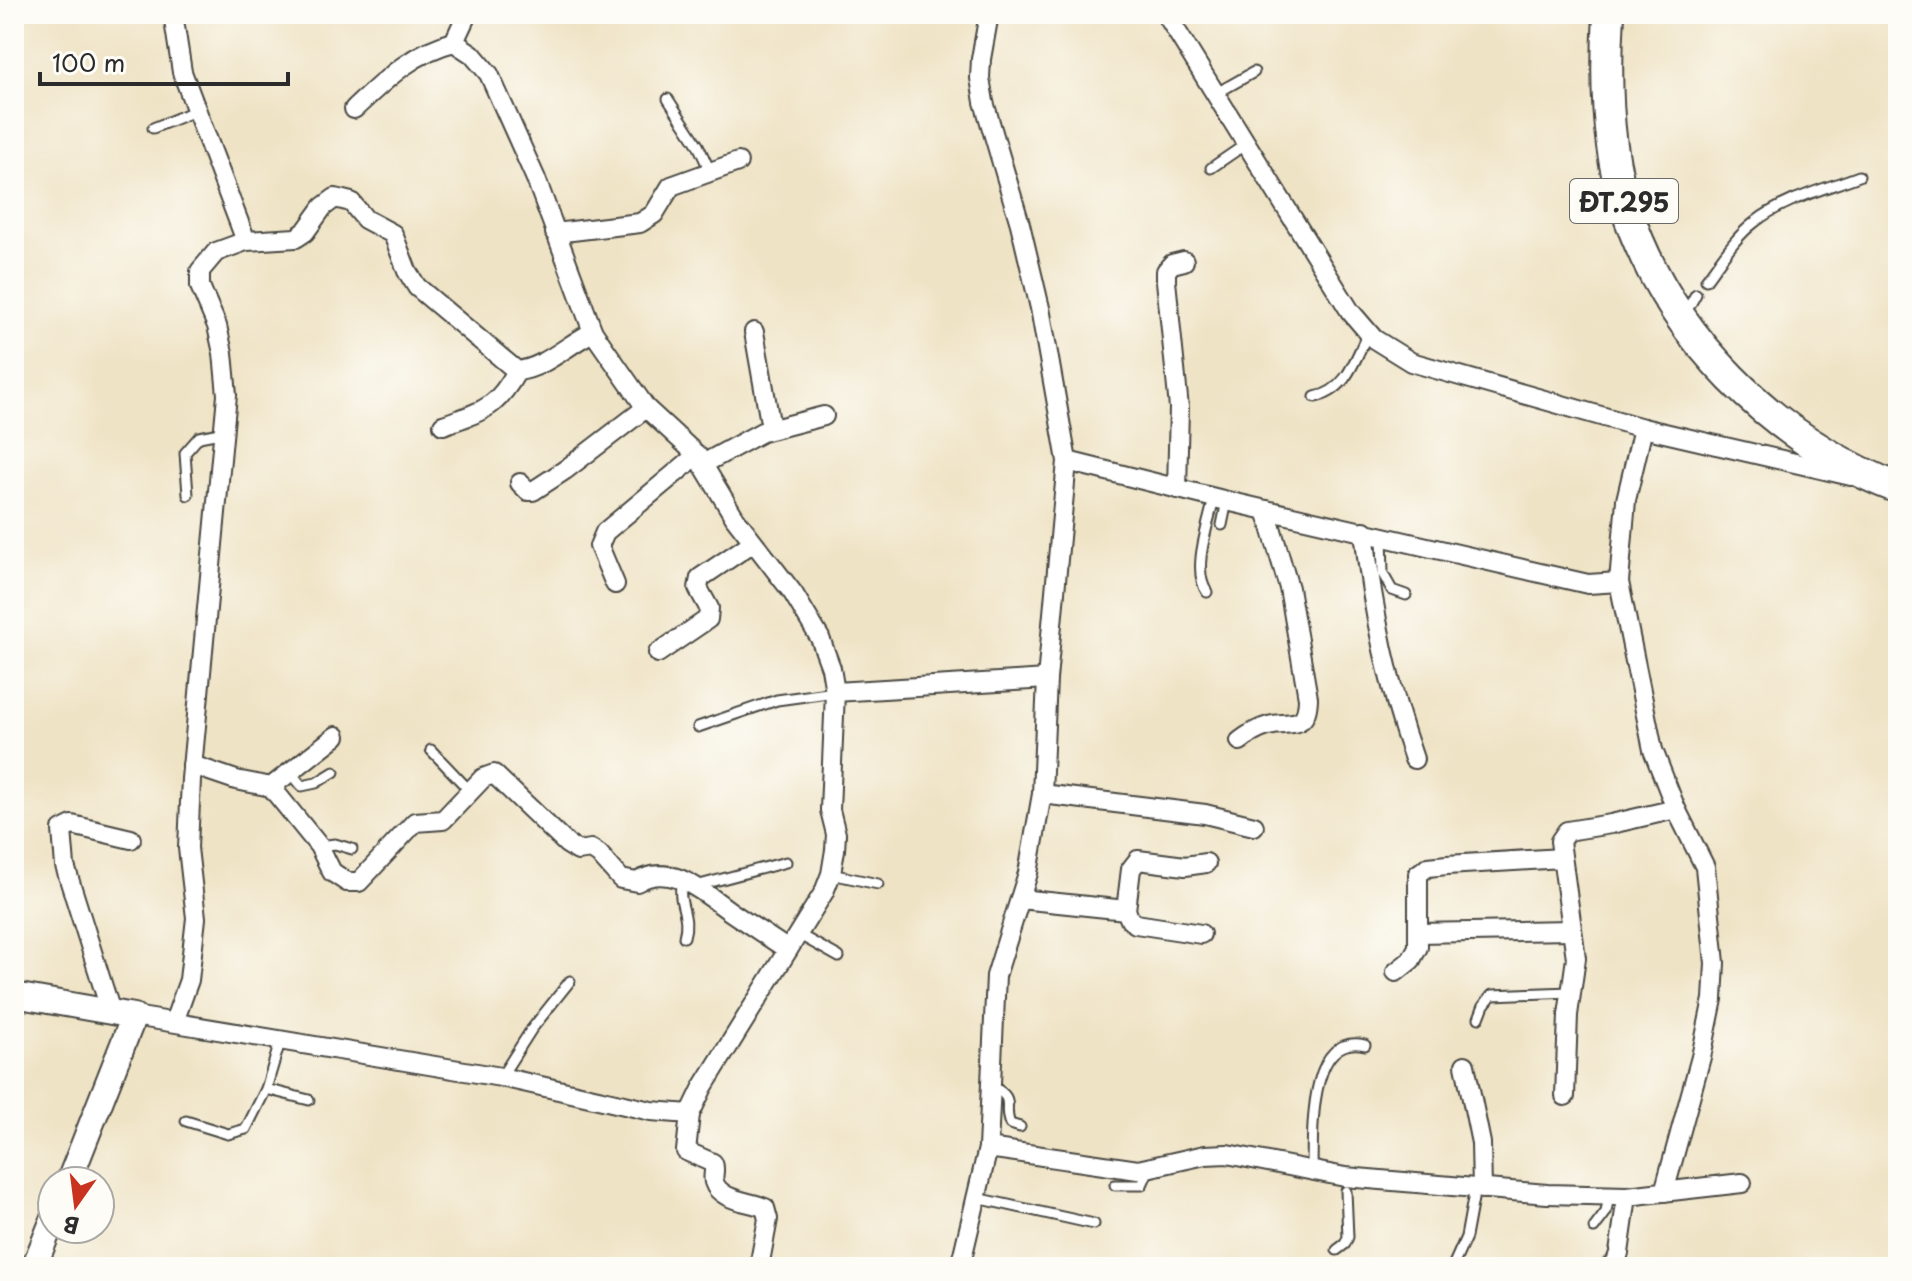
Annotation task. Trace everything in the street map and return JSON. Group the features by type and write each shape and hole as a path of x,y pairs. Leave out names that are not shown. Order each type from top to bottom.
{"main road":[{"name":"ĐT.295","path":"1609,14 1610,133 1626,207 1656,276 1681,321 1724,372 1784,425 1817,448 1894,487"}],"street":[{"path":"173,14 182,72 246,241"},
{"path":"454,42 467,14"},
{"path":"960,1267 988,1148 996,976 1028,873 1042,794 1047,679 1067,461 1037,294 984,102 981,59 989,14"},
{"path":"1166,14 1338,292 1368,333 1388,350 1411,362 1643,428 1894,487"},
{"path":"354,109 400,68 431,48 454,42 472,54 489,74 536,179 593,332 646,408 700,459 752,543 793,593 820,638 831,668 835,692 830,810 836,834 831,874 824,892 703,1087 690,1114 686,1151 713,1163 714,1182 724,1194 765,1208 768,1219 759,1267"},
{"path":"555,233 640,223 654,214 671,186 738,162"},
{"path":"174,1022 189,980 196,918 188,848 192,765 227,395 223,353 217,326 200,286 200,271 216,252 246,241 296,238 335,198 351,202 365,219 393,234 407,271 417,287 517,371 532,369 593,332"},
{"path":"1177,489 1179,408 1166,271 1172,264 1184,261"},
{"path":"754,332 771,428"},
{"path":"443,425 490,407 505,394 517,371"},
{"path":"520,483 528,491 533,491 646,408"},
{"path":"615,584 599,546 605,532 700,459 771,428 824,416"},
{"path":"1643,428 1626,500 1619,582 1653,750 1676,809 1705,867 1715,963 1713,999 1701,1057 1664,1192"},
{"path":"1067,461 1588,584 1619,582"},
{"path":"1240,741 1266,726 1295,723 1308,712 1289,588 1266,510"},
{"path":"1373,533 1370,588 1414,759"},
{"path":"658,653 708,619 709,608 698,588 700,578 752,543"},
{"path":"835,692 1047,679"},
{"path":"271,787 336,736"},
{"path":"192,765 236,780 271,787 319,846 332,872 347,882 359,882 415,822 443,820 470,791 488,775 494,774 567,844 578,851 591,849 599,854 621,879 637,882 659,875 689,883 793,942"},
{"path":"1042,794 1205,814 1254,826"},
{"path":"1565,1096 1566,1038 1576,958 1560,841 1567,831 1676,809"},
{"path":"74,1165 122,1014 65,866 62,830 72,825 131,839"},
{"path":"1396,972 1411,960 1418,947 1418,874 1421,870 1447,865 1562,858"},
{"path":"1201,934 1136,924 1130,920 1126,910 1131,869 1138,860 1185,866 1206,863"},
{"path":"1020,899 1126,910"},
{"path":"1418,933 1572,930"},
{"path":"14,995 501,1077 651,1111 690,1114"},
{"path":"1465,1065 1481,1143 1479,1189"},
{"path":"988,1148 1138,1170 1205,1155 1227,1154 1312,1172 1346,1184 1618,1196 1742,1183"},
{"path":"1609,1267 1616,1262 1619,1253 1618,1196"},
{"path":"34,1267 43,1245"}],"lane":[{"path":"1215,94 1254,72"},
{"path":"668,99 698,145 710,171"},
{"path":"153,128 195,111"},
{"path":"1211,168 1246,144"},
{"path":"1706,280 1737,239 1756,221 1786,204 1859,176"},
{"path":"1681,321 1696,294"},
{"path":"1315,397 1334,390 1344,381 1368,333"},
{"path":"188,495 185,453 190,444 199,437 225,432"},
{"path":"1221,499 1222,525"},
{"path":"1207,592 1199,580 1200,563 1221,499"},
{"path":"1373,533 1383,574 1392,590 1406,595"},
{"path":"698,727 777,700 835,692"},
{"path":"431,750 470,791"},
{"path":"290,772 302,786 316,783 334,772"},
{"path":"319,846 335,844 352,849"},
{"path":"684,937 688,923 679,894 689,883 786,862"},
{"path":"831,874 878,884"},
{"path":"793,942 839,957"},
{"path":"501,1077 531,1030 570,981"},
{"path":"1479,1018 1492,995 1571,992"},
{"path":"186,1121 228,1134 246,1129 266,1089 280,1042"},
{"path":"1312,1172 1314,1106 1319,1080 1338,1048 1346,1044 1365,1045"},
{"path":"993,1087 1008,1099 1007,1120 1020,1127"},
{"path":"266,1089 309,1100"},
{"path":"1115,1185 1142,1185 1149,1169"},
{"path":"1337,1250 1348,1237 1346,1184"},
{"path":"1453,1266 1466,1237 1479,1189"},
{"path":"1594,1228 1618,1196"},
{"path":"977,1198 1094,1224"}]}
